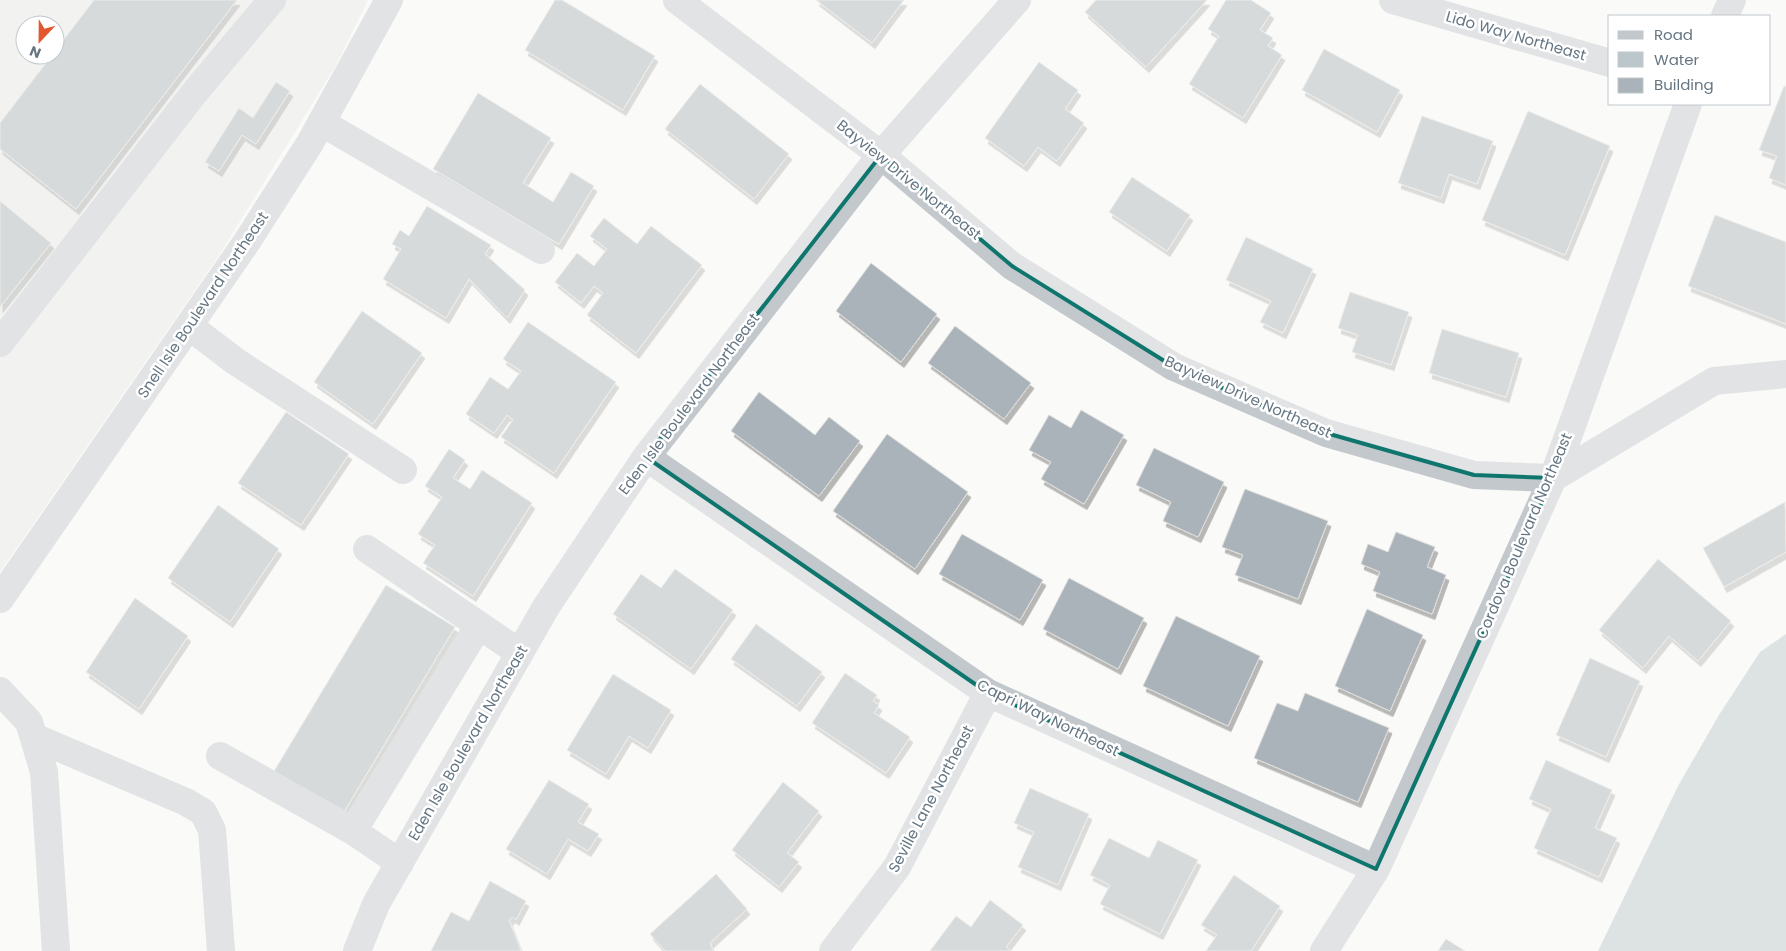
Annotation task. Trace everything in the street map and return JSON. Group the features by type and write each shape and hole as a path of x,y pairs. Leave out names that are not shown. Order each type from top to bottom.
{"street":[{"path":"0,343 195,92 272,0"},
{"name":"Snell Isle Boulevard Northeast","path":"0,599 246,243 322,123 389,0"},
{"name":"Bayview Drive Northeast","path":"677,0 881,154 1012,266 1174,367 1326,433 1474,475 1553,478"},
{"name":"Eden Isle Boulevard Northeast","path":"357,951 376,904 546,607 646,457 881,154 1017,0"},
{"name":"Lido Way Northeast","path":"1393,0 1608,62"},
{"path":"1725,15 1732,0"},
{"name":"Cordova Boulevard Northeast","path":"1324,951 1376,869 1553,478 1688,105"},
{"path":"322,123 541,250"},
{"path":"189,326 235,362 403,470"},
{"path":"1553,478 1714,382 1786,374"},
{"name":"Capri Way Northeast","path":"646,457 988,693 1376,869"},
{"path":"367,549 520,653"},
{"path":"352,831 478,626"},
{"path":"0,691 29,722 44,772 56,951"},
{"name":"Seville Lane Northeast","path":"833,951 896,867 988,693"},
{"path":"34,737 186,802 202,812 212,830 221,951"},
{"path":"220,756 352,831 400,863"}],"highlighted area":[{"path":"881,155 1012,266 1174,367 1326,433 1474,475 1553,478 1376,869 988,693 646,457"}],"shaded area":[{"path":"0,0 368,0 336,65 218,257 0,572"}],"water":[{"path":"1786,634 1786,951 1598,951 1678,786 1719,715 1760,652"}],"building":[{"path":"94,0 237,0 76,209 0,149 0,123 44,65 65,65 65,38"},
{"path":"555,0 562,0 655,56 623,110 525,50"},
{"path":"816,0 904,0 872,43"},
{"path":"1096,0 1207,0 1146,67 1085,12"},
{"path":"1226,0 1251,0 1271,13 1260,30 1273,38 1268,46 1282,55 1243,118 1189,84 1219,36 1208,29"},
{"path":"1324,49 1400,90 1377,132 1302,90"},
{"path":"1039,62 1078,90 1065,109 1084,123 1057,161 1038,147 1024,166 985,138"},
{"path":"276,82 290,91 256,144 242,135 219,171 205,162 239,108 253,118"},
{"path":"700,84 789,154 754,199 665,129"},
{"path":"1784,86 1786,87 1786,185 1769,178 1777,156 1759,150"},
{"path":"478,93 551,138 523,183 553,202 571,172 594,186 559,244 433,169"},
{"path":"1528,111 1610,146 1565,255 1482,220"},
{"path":"1422,116 1493,141 1477,184 1449,174 1441,198 1398,183"},
{"path":"1132,177 1190,215 1167,251 1109,212"},
{"path":"0,201 51,243 0,307"},
{"path":"427,206 491,245 485,254 525,290 507,318 469,279 446,318 383,279 401,249 392,244 400,230 409,236"},
{"path":"1715,215 1786,242 1786,324 1688,286"},
{"path":"604,218 637,244 651,226 702,265 636,353 587,315 603,293 594,286 581,303 555,282 577,253 594,266 607,249 590,236"},
{"path":"1246,237 1313,269 1283,333 1260,322 1271,301 1226,280"},
{"path":"871,263 937,314 901,362 836,311"},
{"path":"1350,292 1409,312 1391,365 1352,352 1358,335 1338,328"},
{"path":"362,311 422,353 373,424 314,382"},
{"path":"528,322 616,382 554,473 501,437 513,420 507,415 494,433 466,414 490,377 508,389 521,371 503,359"},
{"path":"955,326 1031,383 1004,419 928,363"},
{"path":"1442,329 1519,353 1506,397 1429,373"},
{"path":"759,392 815,435 829,417 860,441 819,496 731,431"},
{"path":"1081,410 1124,435 1084,504 1041,479 1051,462 1029,450 1049,415 1071,428"},
{"path":"286,412 349,454 301,525 238,483"},
{"path":"887,434 968,492 915,569 833,511"},
{"path":"1154,448 1224,482 1198,537 1163,521 1171,502 1136,485"},
{"path":"449,449 465,460 453,478 470,489 482,470 532,503 473,596 423,563 435,545 418,534 442,497 425,486"},
{"path":"1245,489 1328,521 1298,599 1235,575 1243,555 1222,547"},
{"path":"1785,502 1786,552 1724,587 1703,548"},
{"path":"218,505 279,549 230,622 168,578"},
{"path":"1396,532 1435,547 1427,567 1446,575 1432,614 1373,591 1380,572 1361,564 1368,544 1388,552"},
{"path":"962,534 1043,580 1020,620 939,574"},
{"path":"1658,559 1731,621 1698,661 1669,636 1643,668 1599,630"},
{"path":"675,569 733,610 691,669 613,614 641,574 661,588"},
{"path":"1069,578 1144,618 1118,669 1043,629"},
{"path":"386,585 455,627 342,815 273,773"},
{"path":"135,598 188,636 139,709 86,672"},
{"path":"1367,609 1423,635 1390,711 1335,686"},
{"path":"1176,616 1260,656 1228,726 1143,686"},
{"path":"756,624 822,672 797,706 731,659"},
{"path":"1590,658 1640,681 1606,757 1556,735"},
{"path":"845,673 877,695 873,701 879,705 874,713 910,737 886,773 812,723"},
{"path":"613,674 671,710 648,748 629,736 606,774 567,750"},
{"path":"1305,693 1389,728 1358,802 1254,758 1277,703 1298,711"},
{"path":"1546,760 1612,790 1595,828 1617,838 1599,877 1534,848 1551,809 1529,799"},
{"path":"549,780 589,804 578,822 599,834 588,851 568,839 547,874 506,849"},
{"path":"783,782 819,811 787,853 799,862 779,887 732,850"},
{"path":"1030,788 1089,814 1058,885 1018,867 1034,832 1014,823"},
{"path":"1109,838 1149,858 1158,840 1198,860 1160,934 1100,904 1110,885 1090,875"},
{"path":"716,874 747,909 710,943 713,951 665,951 650,934"},
{"path":"1234,875 1280,906 1251,951 1206,951 1217,935 1201,925"},
{"path":"490,881 526,901 516,920 513,917 509,920 521,951 431,951 451,912 469,921"},
{"path":"990,900 1023,925 1006,947 1011,951 930,951 956,916 971,927"},
{"path":"1446,939 1465,951 1438,951"}]}
